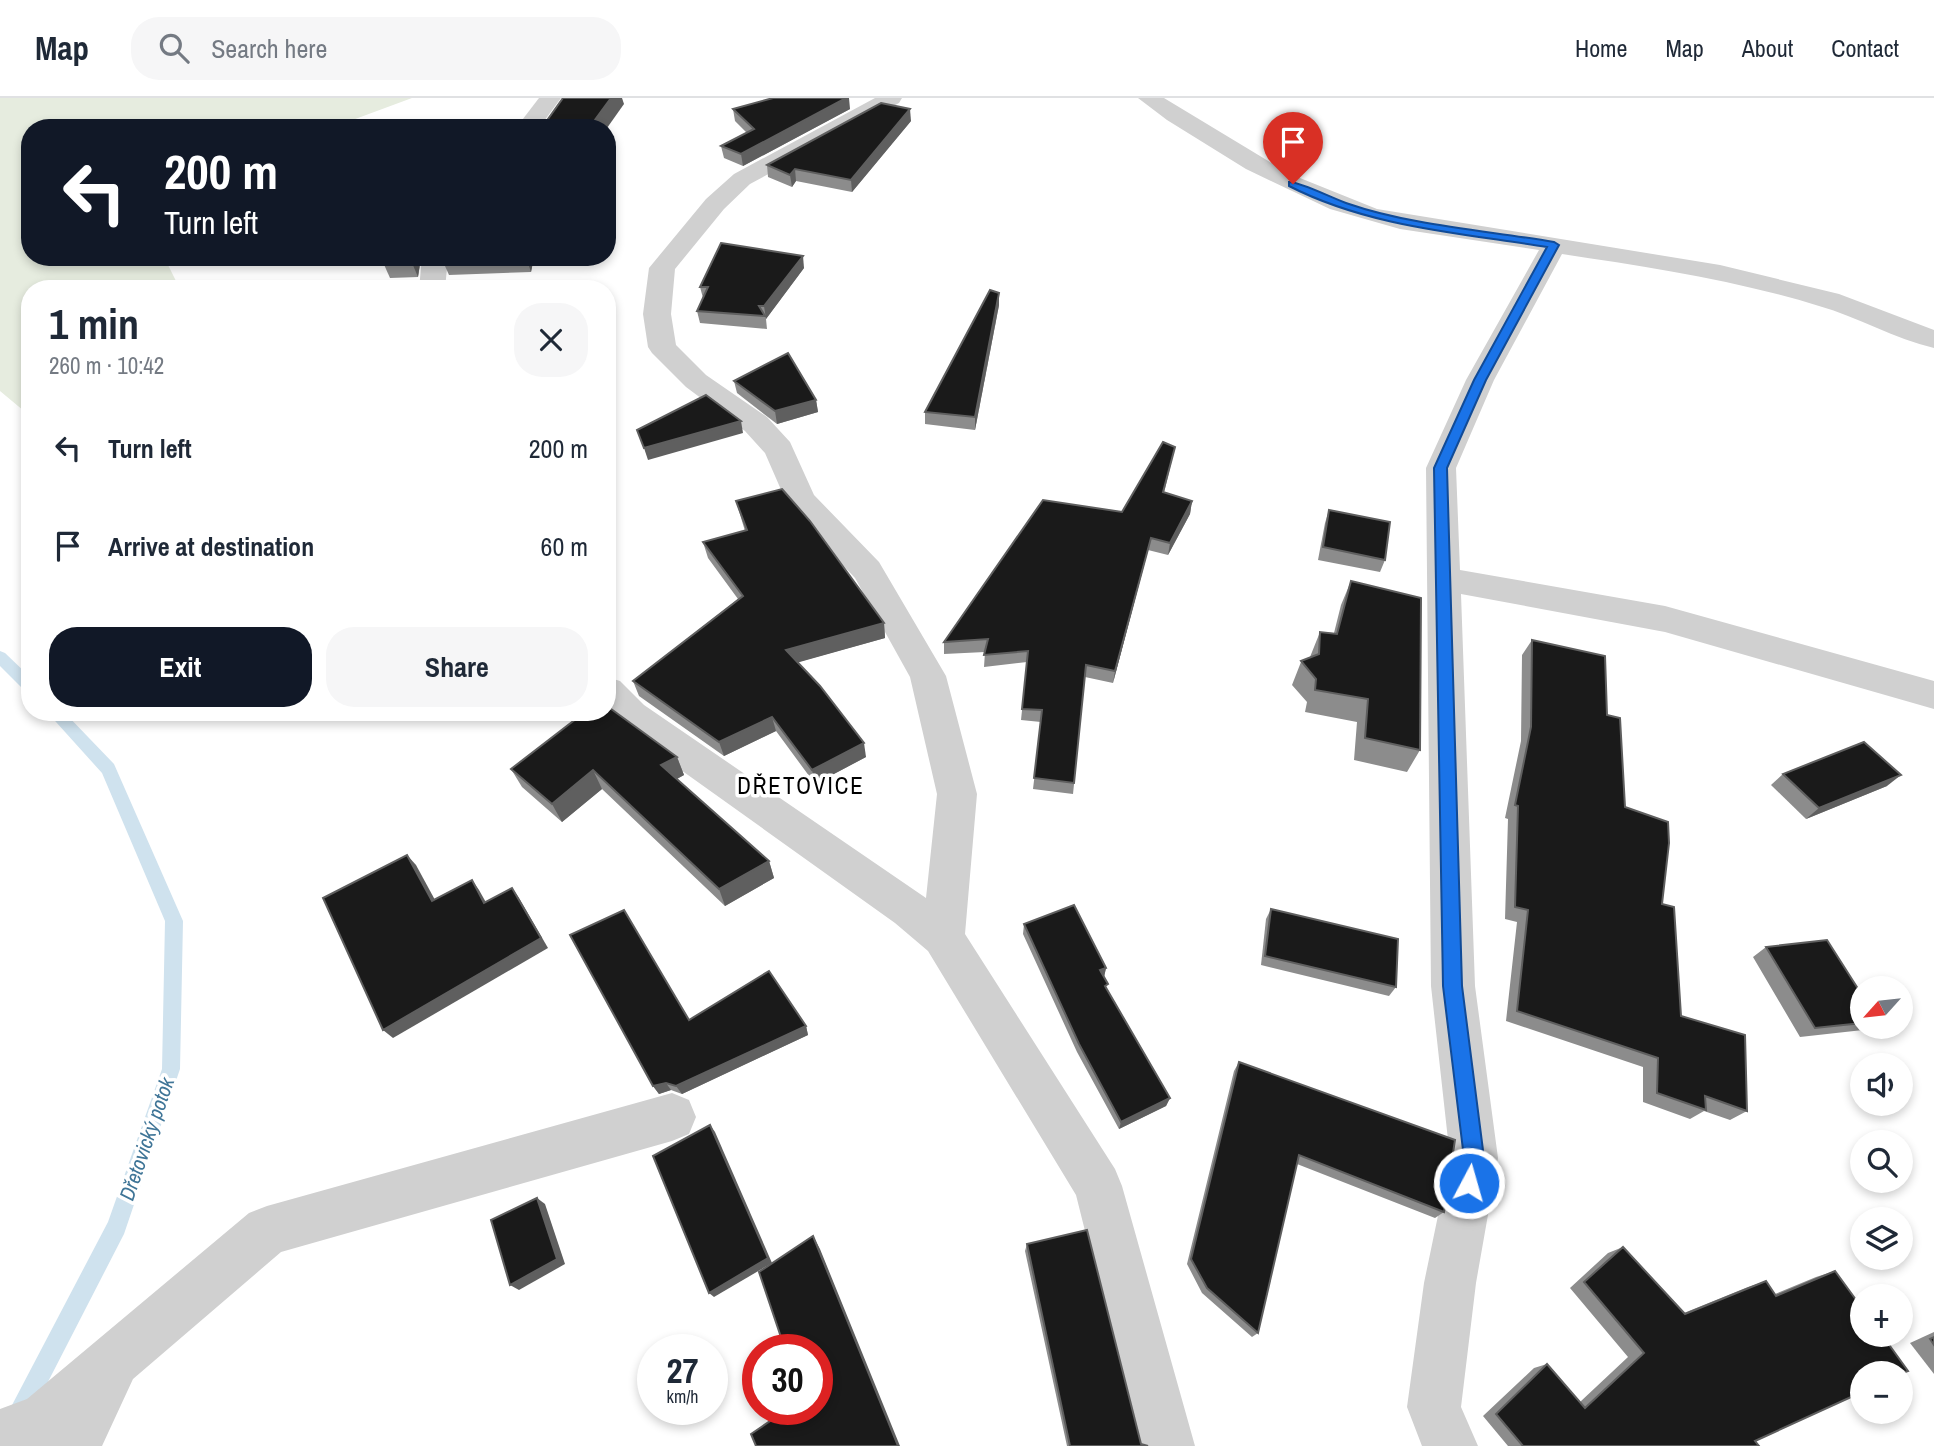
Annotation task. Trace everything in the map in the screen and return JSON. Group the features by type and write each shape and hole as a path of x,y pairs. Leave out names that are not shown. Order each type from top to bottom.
{"street":[{"path":"534,119 550,98"},
{"path":"891,98 742,179 716,204 662,268 657,314 663,347 696,381 756,424 779,449 800,500 867,569 928,676 957,794 943,937"},
{"path":"1149,98 1245,160 1317,197 1370,215 1671,264 1814,294 1898,323 1934,340"},
{"path":"1450,1446 1434,1407 1450,1283 1474,1158 1452,986 1441,468 1480,380 1554,245"},
{"path":"1443,579 1665,619 1934,695"},
{"path":"616,700 631,715 910,910 943,937 1098,1186 1167,1446"},
{"path":"0,1437 45,1419 267,1231 672,1117"},
{"path":"73,1446 117,1358"}],"shaded area":[{"path":"0,98 412,98 355,119 21,119 21,266 168,266 176,280 21,280 21,408 0,391"}],"building":[{"path":"563,98 611,98 596,119 548,119"},
{"path":"773,98 846,98 741,154 721,146 754,129 733,109"},
{"path":"881,103 910,109 851,180 795,169 790,175 767,165"},
{"path":"721,243 803,256 764,306 759,306 765,316 697,311 708,287 700,287"},
{"path":"990,290 999,293 975,417 925,412"},
{"path":"788,353 816,400 775,411 734,381"},
{"path":"706,395 741,421 644,448 637,430"},
{"path":"1163,442 1175,447 1163,492 1192,501 1170,543 1151,538 1115,671 1086,665 1074,783 1034,778 1042,710 1022,709 1028,651 984,655 988,639 944,642 1043,500 1122,512"},
{"path":"782,489 810,521 884,623 786,650 820,686 864,743 812,770 772,717 719,742 633,681 743,596 703,542 747,530 736,501"},
{"path":"1329,510 1390,522 1385,560 1323,547"},
{"path":"1351,581 1421,598 1420,750 1365,738 1368,699 1315,690 1316,679 1301,661 1319,654 1320,632 1337,634"},
{"path":"1532,640 1605,656 1607,715 1620,718 1625,807 1668,822 1669,843 1662,904 1674,907 1681,1016 1745,1035 1747,1111 1705,1096 1706,1110 1657,1093 1658,1058 1517,1011 1528,910 1515,907 1518,806 1515,805 1531,727"},
{"path":"616,713 677,757 661,765 769,861 719,889 593,770 552,804 511,769 573,721 616,721"},
{"path":"1864,742 1901,775 1819,808 1783,774"},
{"path":"407,855 432,901 472,880 484,903 512,888 541,938 383,1030 323,898"},
{"path":"1074,905 1106,968 1100,970 1108,984 1105,986 1170,1098 1121,1122 1079,1044 1024,924"},
{"path":"1271,909 1398,939 1396,987 1265,956"},
{"path":"624,910 689,1020 769,971 806,1026 676,1086 666,1083 653,1086 570,935"},
{"path":"1827,940 1850,976 1850,1024 1815,1028 1766,947"},
{"path":"1239,1062 1455,1140 1444,1212 1299,1155 1258,1333 1207,1288 1191,1259"},
{"path":"710,1125 768,1258 709,1293 653,1156"},
{"path":"537,1198 557,1259 510,1285 491,1220"},
{"path":"1087,1230 1141,1444 1148,1446 1070,1446 1027,1244"},
{"path":"813,1236 898,1446 756,1446 751,1434 764,1425 833,1425 833,1334 780,1334 759,1272"},
{"path":"1623,1247 1685,1314 1766,1281 1776,1296 1835,1271 1850,1292 1850,1347 1891,1347 1901,1361 1850,1361 1850,1397 1755,1441 1759,1446 1523,1446 1496,1414 1547,1364 1585,1408 1644,1353 1584,1282"}],"waterway":[{"name":"Dřetovický potok","path":"0,657 21,678"},
{"name":"Dřetovický potok","path":"3,1446 117,1227 171,1069 174,921 108,769 63,721"}],"district":[{"name":"DŘETOVICE","path":"801,786"}],"route":[{"path":"1293,184 1317,197 1370,215 1554,245 1480,380 1441,468 1452,986 1474,1158 1469,1183"}]}
